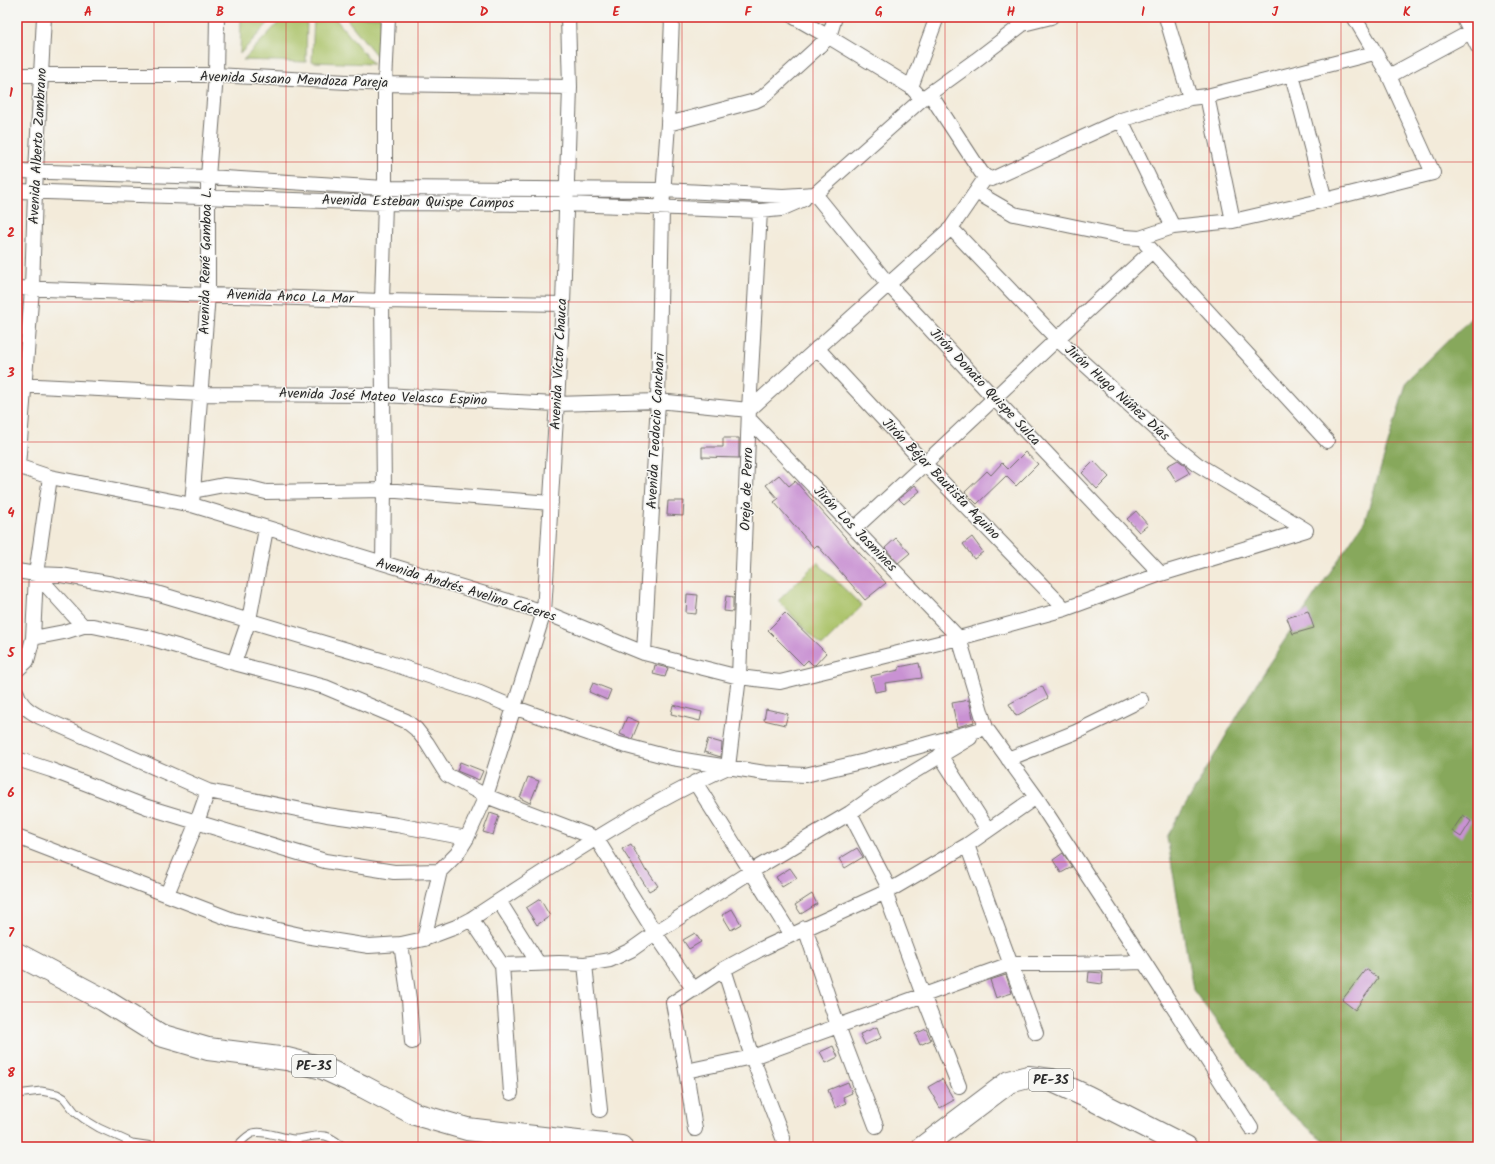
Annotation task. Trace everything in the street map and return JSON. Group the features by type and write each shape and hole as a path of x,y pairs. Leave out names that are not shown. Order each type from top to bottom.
{"highway":[{"name":"PE-3S","path":"17,954 104,1000 160,1035 208,1050 287,1059 323,1068 364,1087 415,1114 467,1129 563,1144 621,1147"},
{"name":"PE-3S","path":"924,1147 1009,1082 1028,1077 1051,1080 1088,1097 1186,1147"}],"street":[{"name":"Avenida Alberto Zambrano","path":"18,466 20,385 32,289 35,191 44,17"},
{"name":"Avenida René Gamboa L.","path":"192,505 208,294 208,176 216,75 217,17"},
{"path":"383,563 384,395 382,301 385,203 385,84 388,17"},
{"name":"Avenida Víctor Chauca","path":"440,870 457,854 467,838 486,796 544,612 563,304 570,87 568,17"},
{"name":"Avenida Teodocio Canchari","path":"644,653 658,401 662,209 668,124 672,17"},
{"path":"794,17 926,96 986,177 992,179 1121,120 1190,98 1206,96 1292,75 1374,52"},
{"path":"668,124 755,101 763,97 829,37 835,17"},
{"path":"911,87 937,17"},
{"path":"1025,20 1051,17"},
{"path":"1166,17 1190,98"},
{"path":"976,192 1014,214 1125,237 1140,238 1174,227 1233,220 1433,174 1389,76 1354,17"},
{"path":"1463,17 1475,30 1478,47"},
{"name":"Avenida Esteban Quispe Campos","path":"17,191 385,203 566,204 662,209 760,211 781,209 815,194 926,96 1025,20"},
{"path":"1389,76 1475,30"},
{"name":"Avenida Susano Mendoza Pareja","path":"17,75 216,75 385,84 570,87"},
{"path":"1292,75 1325,200"},
{"path":"1206,96 1233,220"},
{"path":"1121,120 1174,227"},
{"path":"17,171 208,176 385,188 663,190 783,196 815,194"},
{"path":"750,415 817,348 951,228 986,177"},
{"name":"Jirón Donato Quispe Sulca","path":"815,194 889,285 1161,574"},
{"name":"Oreja de Perro","path":"728,767 738,677 760,211"},
{"name":"Jirón Hugo Núñez Días","path":"951,228 1056,338 1176,447 1197,464 1306,530"},
{"path":"1140,238 1327,441"},
{"path":"855,528 925,464 1056,338 1152,251"},
{"name":"Avenida Anco La Mar","path":"17,288 382,301 563,304"},
{"name":"Jirón Béjar Bautista Aquino","path":"817,348 925,464 1065,609"},
{"name":"Avenida José Mateo Velasco Espino","path":"20,385 201,394 384,395 556,404 658,401 750,415"},
{"name":"Jirón Los Jasmines","path":"750,415 959,638"},
{"name":"Avenida Andrés Avelino Cáceres","path":"18,466 50,477 192,505 266,529 544,612 644,653 738,677 780,682 959,638 1065,609 1161,574 1306,530"},
{"path":"17,670 27,662 33,638 36,574 50,477"},
{"path":"193,491 224,485 246,487 266,492 384,490 551,503"},
{"path":"234,663 249,620 266,529"},
{"path":"17,571 69,577 153,592 249,620 315,642 384,661 480,693 513,707 618,744 672,758 765,773 805,775 865,761 986,728"},
{"path":"36,574 83,626"},
{"path":"33,638 64,632 83,626 92,626 146,637 234,663 325,687 406,720 416,729 427,743 447,775 486,796 596,838 655,933 694,990"},
{"path":"959,638 986,728 1036,797 1251,1128"},
{"path":"18,699 26,709 40,717 208,791 327,815 397,825 467,838"},
{"path":"1008,759 1076,732 1141,700"},
{"path":"502,965 538,963 585,964 610,960 631,950 750,872 850,813 874,795 986,728"},
{"path":"940,755 988,830"},
{"path":"17,759 51,770 147,807 325,861 394,872 440,870 424,939"},
{"path":"17,837 233,920 305,936 369,946 401,944 424,939 456,927 471,919 596,838 695,782 728,767"},
{"path":"695,782 750,872 791,935"},
{"path":"167,894 197,822 208,791"},
{"path":"695,1129 686,1070 673,1003 724,969 759,950 887,891 967,845 1036,797"},
{"path":"850,813 887,891 923,995 959,1086"},
{"path":"967,845 1036,1033"},
{"path":"499,901 538,963"},
{"path":"471,919 502,965 510,1093"},
{"path":"805,928 838,1026 876,1126"},
{"path":"401,944 409,999 412,1042"},
{"path":"686,1070 752,1057 1010,964 1144,962"},
{"path":"585,964 600,1110"},
{"path":"724,969 752,1057 783,1138"}],"lane":[{"path":"17,1094 41,1092 57,1094 64,1098 75,1112 99,1128 132,1143 159,1147"},
{"path":"236,1147 241,1141 254,1133 263,1133 293,1139 319,1135 326,1136 344,1147"}],"green space":[{"path":"241,17 274,17 240,54"},
{"path":"284,17 307,17 306,62 243,60"},
{"path":"314,17 334,17 373,64 312,62"},
{"path":"345,17 381,17 380,60"},
{"path":"1478,311 1478,1147 1331,1147 1274,1099 1193,990 1167,837 1260,677 1365,520 1407,381"},
{"path":"817,562 862,606 822,646 778,601"}],"building":[{"path":"723,438 739,438 739,458 702,457 702,447 723,447"},
{"path":"1025,452 1038,464 1016,486 1006,476 977,504 965,492 987,471 991,475 1002,463 1008,469"},
{"path":"1178,460 1185,465 1190,473 1176,481 1167,466"},
{"path":"1094,461 1109,477 1097,489 1082,473"},
{"path":"779,475 789,486 795,481 886,583 865,600 817,545 814,548 774,502 778,499 766,485"},
{"path":"915,485 920,491 904,504 899,499"},
{"path":"668,501 684,501 683,516 667,515"},
{"path":"1136,511 1148,525 1139,532 1127,519"},
{"path":"972,537 983,552 974,559 963,544"},
{"path":"896,538 910,553 898,563 885,548"},
{"path":"687,594 698,595 696,614 686,613"},
{"path":"726,596 733,597 733,612 724,611"},
{"path":"1308,611 1314,628 1293,634 1287,618"},
{"path":"785,613 826,653 815,665 808,660 803,665 768,630"},
{"path":"919,663 922,678 885,683 886,690 875,692 871,676 899,670 899,667"},
{"path":"655,665 668,668 665,677 653,674"},
{"path":"593,683 611,690 607,700 589,692"},
{"path":"1042,686 1048,698 1016,716 1009,704"},
{"path":"969,700 974,722 957,727 952,703"},
{"path":"673,705 702,712 700,721 671,714"},
{"path":"766,709 788,714 785,725 764,720"},
{"path":"627,717 639,722 632,739 620,734"},
{"path":"708,739 722,743 721,757 704,752"},
{"path":"460,762 483,771 479,780 457,771"},
{"path":"528,777 539,781 530,803 520,798"},
{"path":"490,813 499,816 493,835 483,832"},
{"path":"1463,815 1471,821 1461,837 1452,831"},
{"path":"631,844 646,871 647,870 658,886 649,891 622,849"},
{"path":"857,848 863,857 845,868 839,859"},
{"path":"1063,853 1072,867 1061,873 1053,860"},
{"path":"790,868 797,878 782,887 776,877"},
{"path":"812,894 817,904 801,914 795,905"},
{"path":"540,899 550,916 537,925 526,908"},
{"path":"732,909 741,924 731,930 722,915"},
{"path":"695,933 701,942 689,949 683,940"},
{"path":"1366,969 1378,978 1355,1010 1342,1000"},
{"path":"1089,972 1103,973 1102,984 1088,982"},
{"path":"1006,975 1012,993 996,998 990,980"},
{"path":"877,1027 881,1038 865,1045 860,1034"},
{"path":"926,1029 931,1040 920,1045 915,1034"},
{"path":"833,1046 838,1057 826,1063 820,1052"},
{"path":"942,1079 954,1100 940,1108 928,1087"},
{"path":"848,1082 852,1093 843,1097 846,1103 835,1108 828,1090"}]}
